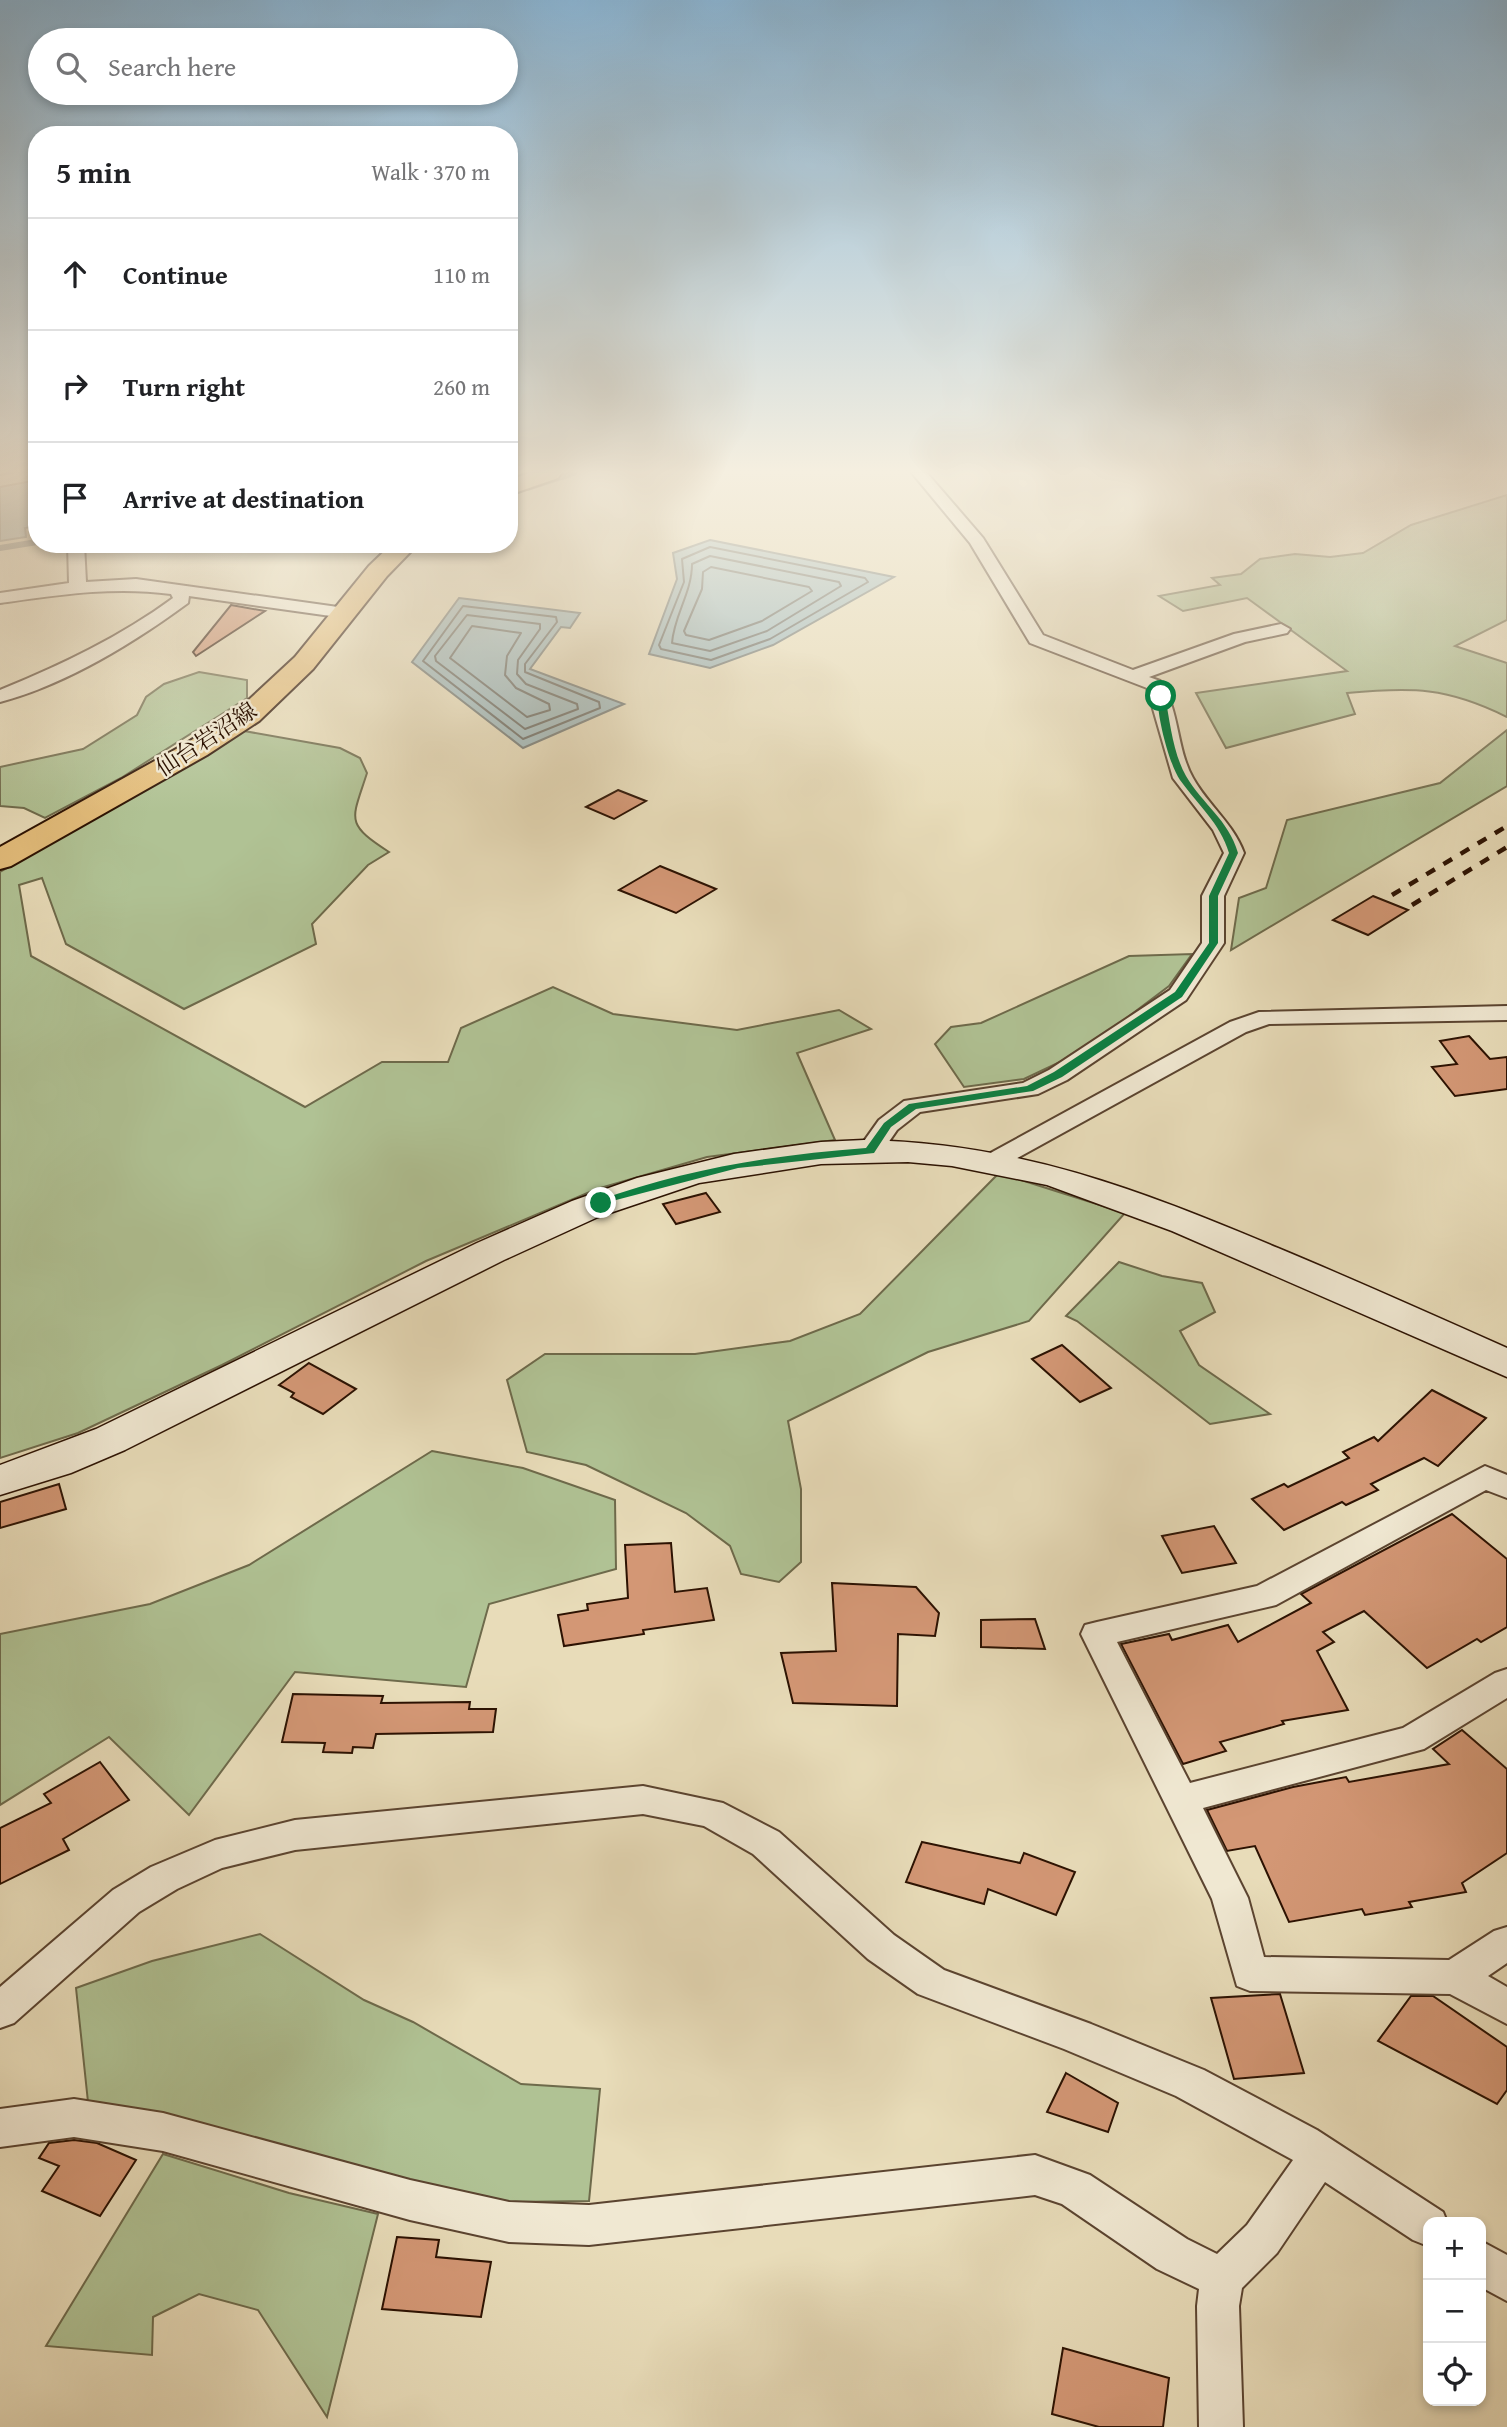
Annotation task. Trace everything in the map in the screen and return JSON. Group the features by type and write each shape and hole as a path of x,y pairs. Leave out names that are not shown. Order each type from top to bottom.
{"main road":[{"name":"仙台岩沼線","path":"0,860 197,749 249,715 304,663 366,586"}],"street":[{"path":"0,598 92,586"},
{"path":"148,586 345,613"},
{"path":"870,1151 888,1125 913,1106 1029,1089 1058,1075 1178,995 1213,943 1213,896 1234,853 1215,815 1182,777 1173,752 1161,696 1154,685 1036,639 1004,586"},
{"path":"0,696 115,645 152,622 182,598 178,592"},
{"path":"1134,676 1240,638 1280,629"},
{"path":"994,1161 1238,1027 1268,1017 1507,1013"},
{"path":"0,1480 79,1453 143,1424 521,1237 601,1203 648,1186 777,1158 870,1151 939,1154 994,1161 1040,1172 1178,1220 1507,1364"},
{"path":"1507,1487 1485,1477 1265,1596 1097,1634 1230,1898 1250,1974 1455,1977 1507,2007"},
{"path":"1179,1800 1412,1739 1507,1682"},
{"path":"0,2011 126,1901 164,1878 215,1855 295,1835 643,1800 711,1813 766,1843 881,1947 931,1982 1065,2031 1190,2083 1321,2155 1423,2223"},
{"path":"1455,1977 1507,1943"},
{"path":"0,2128 74,2118 163,2132 411,2200 509,2222 589,2225 1035,2175 1076,2189 1172,2255 1222,2278"},
{"path":"1221,2427 1218,2306 1222,2278 1262,2239 1321,2155"},
{"path":"1486,2265 1507,2280"}],"green space":[{"path":"1213,586 1507,586 1507,620 1455,646 1507,663 1507,717 1466,700 1429,692 1391,690 1347,693 1355,714 1226,748 1196,693 1347,671 1247,598 1183,611 1159,596"},
{"path":"199,672 247,680 247,698 121,778 45,818 24,808 0,806 0,767 83,749 137,715 146,697 164,684"},
{"path":"1507,730 1507,786 1231,950 1239,898 1266,888 1287,820 1440,783"},
{"path":"244,731 340,748 360,758 367,773 356,811 358,827 389,852 368,865 312,924 316,944 184,1009 66,944 42,878 19,885 31,956 305,1107 382,1062 448,1062 461,1028 553,987 613,1014 737,1030 839,1010 871,1029 797,1053 835,1140 707,1157 597,1189 426,1261 222,1365 78,1433 0,1458 0,872 209,754"},
{"path":"1192,954 1169,986 1124,1020 1060,1062 1024,1079 964,1087 935,1044 951,1027 981,1023 1129,956"},
{"path":"999,1173 1125,1213 1029,1321 928,1352 788,1421 801,1489 801,1562 779,1582 741,1574 730,1546 686,1513 586,1465 527,1452 507,1380 545,1354 695,1354 790,1341 860,1314"},
{"path":"1119,1262 1162,1276 1202,1283 1215,1312 1180,1331 1199,1365 1270,1414 1210,1424 1077,1321 1066,1316"},
{"path":"432,1451 523,1468 615,1500 616,1569 489,1604 466,1687 295,1672 189,1815 109,1737 0,1805 0,1634 150,1604 249,1565"},
{"path":"260,1934 364,2000 413,2022 521,2084 600,2089 589,2201 511,2202 409,2180 157,2114 88,2102 76,1988 152,1961"},
{"path":"163,2154 289,2193 378,2214 327,2417 258,2310 199,2294 153,2317 152,2355 46,2346"}],"water":[{"path":"674,586 878,586 773,645 710,668 649,654"},
{"path":"459,598 580,613 570,628 561,627 530,669 624,704 523,748 412,662"}],"building":[{"path":"231,605 265,611 196,656 193,652"},
{"path":"618,790 646,801 614,819 586,807"},
{"path":"660,866 716,889 676,913 619,890"},
{"path":"1373,896 1408,910 1368,935 1333,920"},
{"path":"1469,1036 1490,1059 1507,1057 1507,1089 1455,1096 1432,1067 1457,1064 1440,1041"},
{"path":"706,1193 720,1212 676,1224 663,1204"},
{"path":"1062,1345 1111,1388 1080,1402 1032,1359"},
{"path":"309,1363 356,1389 323,1414 291,1397 294,1393 279,1385"},
{"path":"1432,1390 1486,1418 1438,1466 1424,1458 1371,1484 1378,1490 1346,1505 1342,1502 1284,1530 1252,1499 1284,1484 1288,1487 1349,1458 1343,1452 1374,1437 1378,1441"},
{"path":"59,1484 66,1509 0,1528 0,1502"},
{"path":"1452,1514 1507,1559 1507,1627 1481,1642 1477,1639 1427,1668 1364,1611 1323,1632 1334,1642 1317,1651 1348,1710 1282,1721 1284,1724 1220,1742 1226,1751 1183,1764 1121,1644 1169,1634 1172,1640 1228,1625 1238,1642 1311,1603 1301,1594"},
{"path":"1214,1526 1236,1563 1182,1573 1162,1536"},
{"path":"671,1543 675,1592 707,1588 714,1620 643,1630 644,1634 564,1646 558,1615 588,1610 587,1604 628,1598 625,1545"},
{"path":"832,1583 916,1587 939,1613 935,1636 898,1634 897,1706 793,1703 781,1653 836,1651"},
{"path":"1035,1619 1045,1649 981,1647 981,1620"},
{"path":"293,1694 383,1696 381,1703 470,1702 469,1709 496,1709 493,1732 376,1734 373,1748 353,1747 352,1753 323,1752 325,1743 282,1742"},
{"path":"1462,1730 1507,1769 1507,1853 1462,1883 1466,1892 1409,1902 1412,1907 1365,1915 1362,1909 1289,1922 1255,1846 1227,1851 1207,1810 1293,1787 1346,1777 1349,1782 1449,1764 1433,1749"},
{"path":"100,1762 129,1800 63,1839 69,1850 0,1884 0,1828 51,1803 44,1794"},
{"path":"922,1842 1020,1863 1024,1853 1075,1872 1056,1915 988,1889 984,1904 906,1882"},
{"path":"1280,1994 1304,2073 1234,2079 1211,1998"},
{"path":"1411,1996 1433,1996 1507,2047 1507,2090 1497,2104 1378,2041"},
{"path":"1066,2073 1118,2103 1108,2132 1047,2112"},
{"path":"74,2140 97,2143 136,2160 100,2216 42,2191 59,2166 39,2158 49,2143"},
{"path":"397,2237 439,2240 436,2257 491,2262 481,2317 382,2309"},
{"path":"1063,2348 1169,2378 1163,2427 1099,2427 1052,2414"}],"railway":[{"path":"1392,895 1507,826"},
{"path":"1412,905 1507,847"}],"route":[{"path":"601,1203 691,1174 777,1158 870,1151 888,1125 913,1106 1029,1089 1058,1075 1178,995 1198,970 1213,943 1213,896 1234,853 1228,833 1182,777 1173,752 1161,696"}]}
